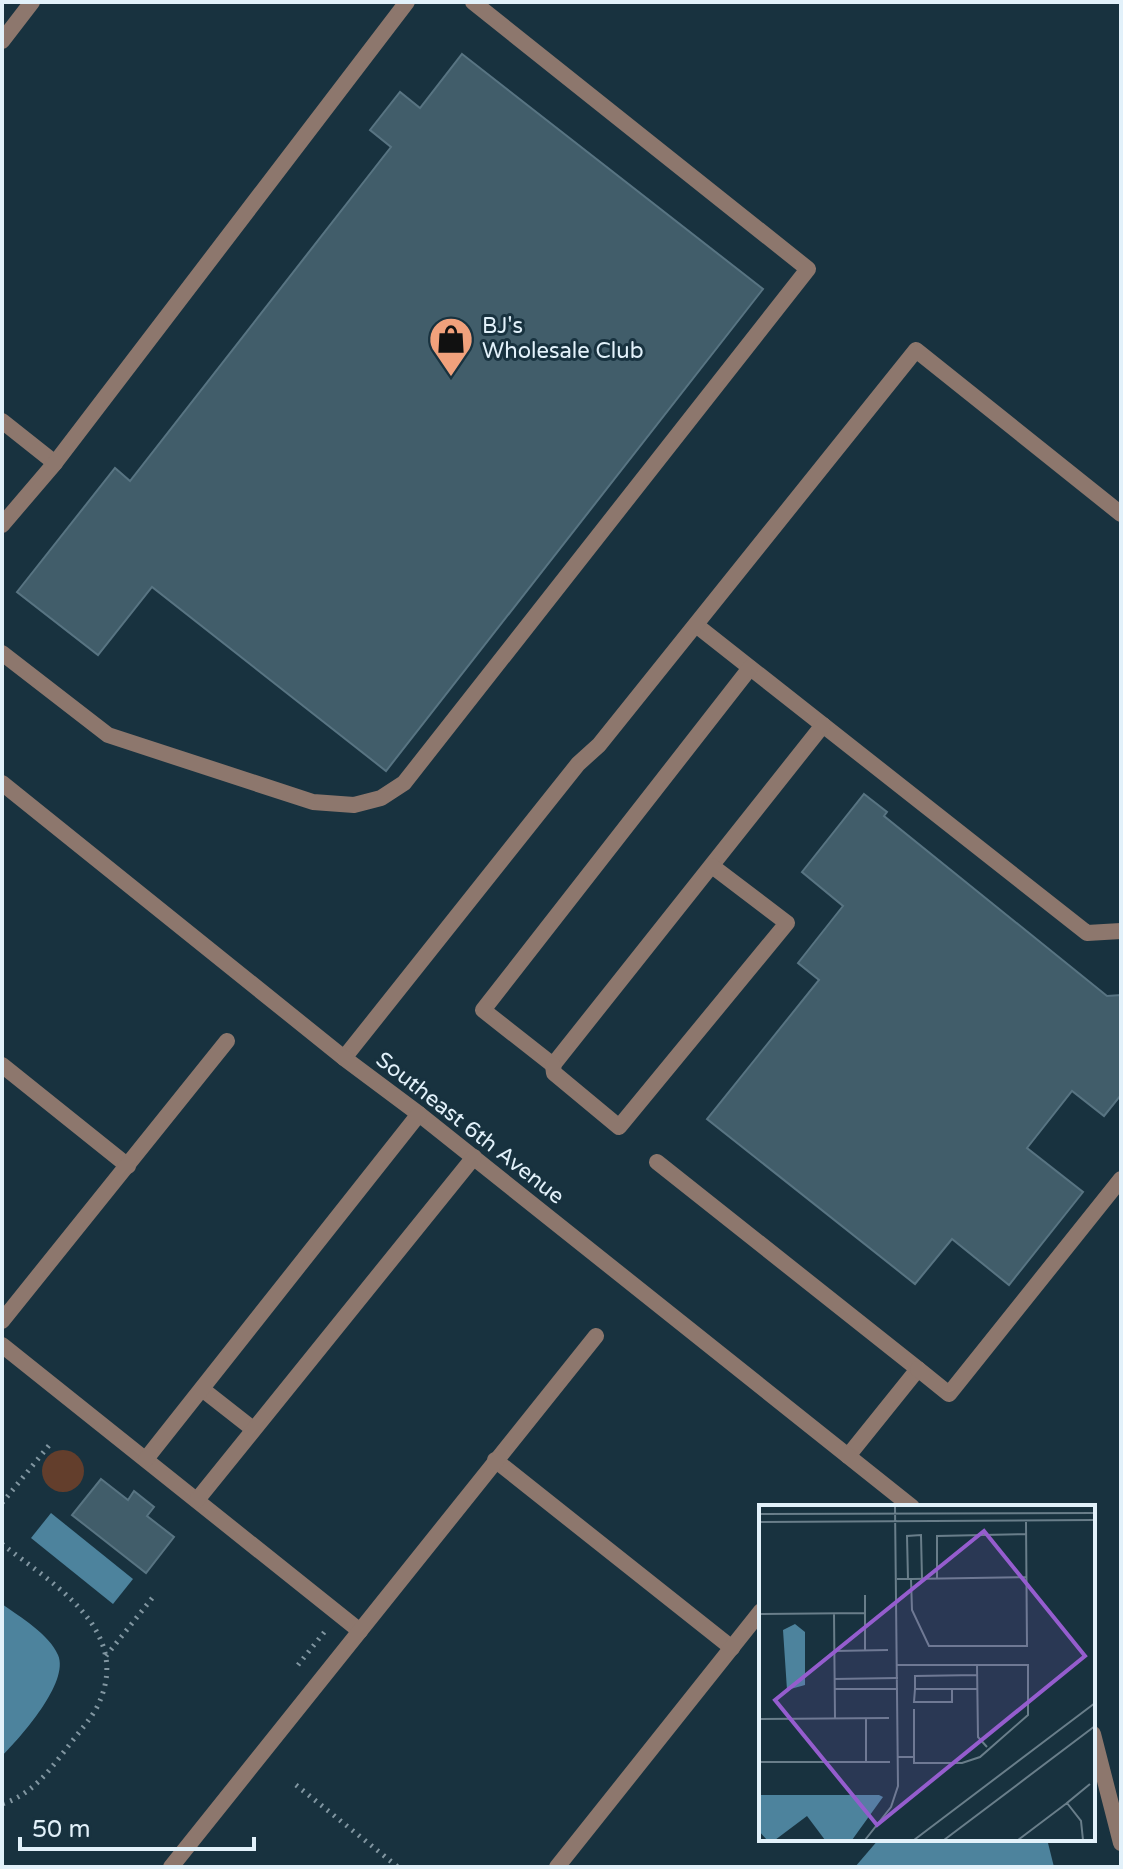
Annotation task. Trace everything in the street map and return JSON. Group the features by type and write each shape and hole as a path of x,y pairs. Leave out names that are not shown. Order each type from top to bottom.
{"street":[{"path":"2,41 32,2"},
{"path":"2,525 55,463 407,2"},
{"path":"2,653 108,735 313,802 354,805 381,798 404,783 808,269 473,2"},
{"path":"344,1058 578,764 599,745 916,350 1121,514"},
{"path":"2,421 55,463"},
{"path":"696,625 1087,933 1121,931"},
{"path":"712,866 787,923 619,1127 554,1073 553,1065 483,1010 750,668"},
{"path":"553,1065 823,725"},
{"name":"Southeast 6th Avenue","path":"2,783 909,1505"},
{"path":"2,1321 227,1041"},
{"path":"2,1065 128,1166"},
{"path":"146,1459 419,1114"},
{"path":"197,1500 474,1157"},
{"path":"657,1162 949,1394 1121,1179"},
{"path":"171,1867 596,1336"},
{"path":"2,1345 360,1631"},
{"path":"848,1456 918,1369"},
{"path":"202,1389 253,1429"},
{"path":"495,1460 732,1648"},
{"path":"557,1867 759,1614"},
{"path":"1095,1742 1121,1843"}],"path":[{"path":"2,1503 51,1443"},
{"path":"42,1454 48,1459"},
{"path":"2,1544 85,1612 100,1635 105,1657 102,1694 88,1722 43,1778 22,1795 2,1804"},
{"path":"105,1657 153,1597"},
{"path":"298,1665 327,1629"},
{"path":"296,1785 398,1867"}],"shaded area":[{"path":"63,1450 78,1456 84,1471 78,1486 63,1492 48,1486 42,1471 48,1456"}],"water":[{"path":"51,1513 133,1579 113,1604 31,1538"},
{"path":"2,1604 48,1640 58,1655 60,1666 57,1680 41,1709 2,1756"},
{"path":"877,1841 1048,1841 1054,1867 855,1867"}],"building":[{"name":"BJ's Wholesale Club","path":"462,54 763,289 386,771 152,587 98,655 17,592 115,468 130,481 391,147 370,130 400,92 420,108"},
{"path":"864,794 887,812 884,816 1107,996 1121,995 1121,1095 1104,1116 1072,1091 1027,1148 1083,1192 1009,1285 952,1239 915,1284 707,1119 819,980 798,963 843,906 802,872"},
{"path":"101,1479 128,1500 134,1491 154,1507 147,1516 174,1537 146,1573 72,1515"}],"place":[{"name":"BJ's Wholesale Club","path":"451,378"}]}
